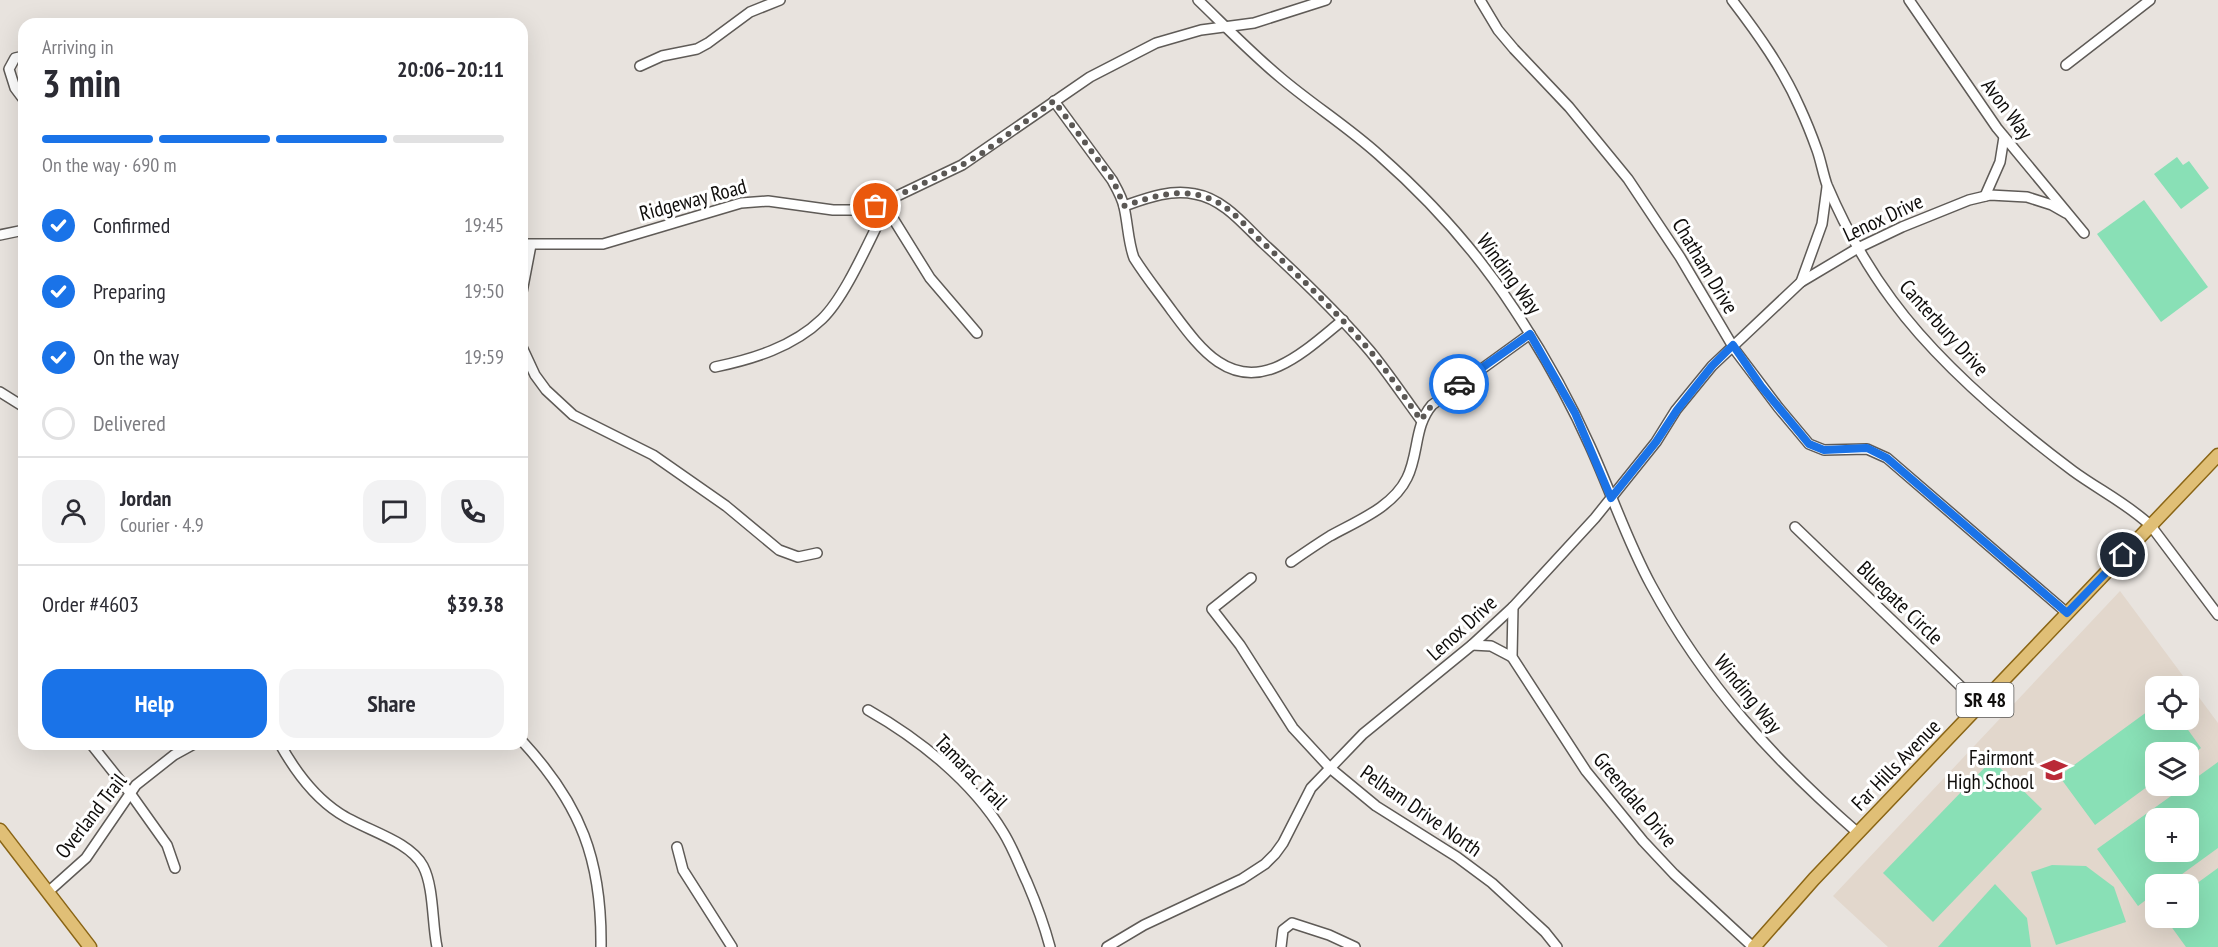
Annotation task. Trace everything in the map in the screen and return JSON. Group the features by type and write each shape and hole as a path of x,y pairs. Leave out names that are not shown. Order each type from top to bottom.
{"main road":[{"name":"Far Hills Avenue","path":"1753,947 1858,832 2218,455"},
{"path":"0,830 89,947"}],"street":[{"path":"640,66 662,56 698,49 750,12 780,0"},
{"name":"Winding Way","path":"1198,0 1280,77 1341,123 1413,186 1473,253 1530,334 1575,413 1620,521 1650,584 1673,624 1713,683 1764,744 1819,799 1858,832"},
{"name":"Ridgeway Road","path":"528,244 603,244 741,203 758,201 854,210 885,205 971,160 1099,72 1156,43 1201,30 1254,23 1326,0"},
{"name":"Chatham Drive","path":"1480,0 1498,30 1569,107 1628,179 1761,386 1809,444 1824,450 1867,448 1887,458 2067,613"},
{"name":"Canterbury Drive","path":"1732,0 1768,50 1790,86 1817,148 1826,182 1858,248 1891,299 1926,340 1984,398 2057,459 2138,513 2151,526 2218,615"},
{"name":"Avon Way","path":"1909,0 1942,51 2004,137 2084,233"},
{"path":"2066,65 2150,0"},
{"path":"18,57 15,58 9,69 18,92"},
{"path":"1054,101 1113,180 1124,206 1130,248 1134,258 1193,338 1218,363 1229,368 1256,372 1279,366 1343,320"},
{"path":"1985,196 2000,162 2004,137"},
{"name":"Lenox Drive","path":"1801,282 1822,224 1826,204 1826,182"},
{"path":"1124,206 1168,193 1195,194 1214,200 1225,207 1343,320 1377,360 1421,420"},
{"name":"Lenox Drive","path":"1107,947 1144,925 1242,879 1265,864 1283,843 1311,788 1363,734 1472,645 1513,608 1611,498 1712,366 1801,282 1858,248 1945,209 1985,196 2027,197 2052,205 2066,213"},
{"path":"885,205 930,278 977,333"},
{"path":"715,367 743,361 777,349 807,331 823,318 849,278 885,205"},
{"path":"0,235 18,231"},
{"path":"1291,562 1392,498 1403,486 1413,463 1421,420 1432,405 1530,334"},
{"path":"528,360 546,390 573,415 653,455 726,506 779,550 798,557 817,553"},
{"path":"0,392 18,403"},
{"name":"Bluegate Circle","path":"1795,527 1980,705"},
{"name":"Pelham Drive North","path":"1251,578 1212,609 1240,645 1293,728 1330,768 1376,806 1457,857 1492,883 1545,932 1557,947"},
{"path":"1472,645 1491,646 1512,657 1513,608"},
{"name":"Greendale Drive","path":"1512,657 1558,730 1613,806 1674,874 1753,947"},
{"name":"Tamarac Trail","path":"867,710 891,724 935,756 990,813 1003,832 1041,914 1050,947"},
{"path":"528,748 561,789 584,834 594,867 599,896 601,947"},
{"path":"96,750 167,845 175,868"},
{"name":"Overland Trail","path":"48,892 86,858 130,793 155,769 182,750"},
{"path":"284,750 305,782 321,798 353,822 410,850 418,859 426,875 437,947"},
{"path":"676,847 683,870 732,947"},
{"path":"1281,947 1283,930 1288,925 1297,924 1355,947"}],"shaded area":[{"name":"Fairmont High School","path":"2120,591 2183,676 2145,676 2145,730 2199,730 2199,697 2218,723 2218,947 1888,947 1833,896"}],"green space":[{"path":"2177,157 2183,165 2189,161 2209,188 2181,209 2154,174"},
{"path":"2144,200 2208,287 2161,322 2097,234"},
{"path":"2145,713 2145,730 2188,730 2197,742 2145,742 2145,788 2095,825 2059,776"},
{"path":"1992,760 2042,809 1933,922 1883,873"},
{"path":"2218,762 2218,848 2199,862 2199,808 2154,808 2171,796 2199,796 2199,776"},
{"path":"2145,815 2145,862 2199,862 2182,874 2145,874 2145,901 2138,906 2097,849"},
{"path":"2052,865 2086,866 2114,887 2126,922 2056,945 2031,872"},
{"path":"2218,868 2218,947 2186,947 2172,928 2199,928 2199,882"},
{"path":"1995,884 2027,918 2031,947 1938,947"}],"way so far":[{"path":"876,206 981,154 1054,101 1113,180 1124,206 1154,196 1182,193 1208,198 1225,207 1343,320 1389,375 1421,420 1432,405 1459,384"}],"place":[{"name":"Fairmont High School","path":"2054,770"}],"route":[{"path":"1459,384 1530,334 1575,413 1611,498 1712,366 1733,345 1761,386 1809,444 1824,450 1867,448 1878,452 1968,526 2067,613 2123,555"}]}
